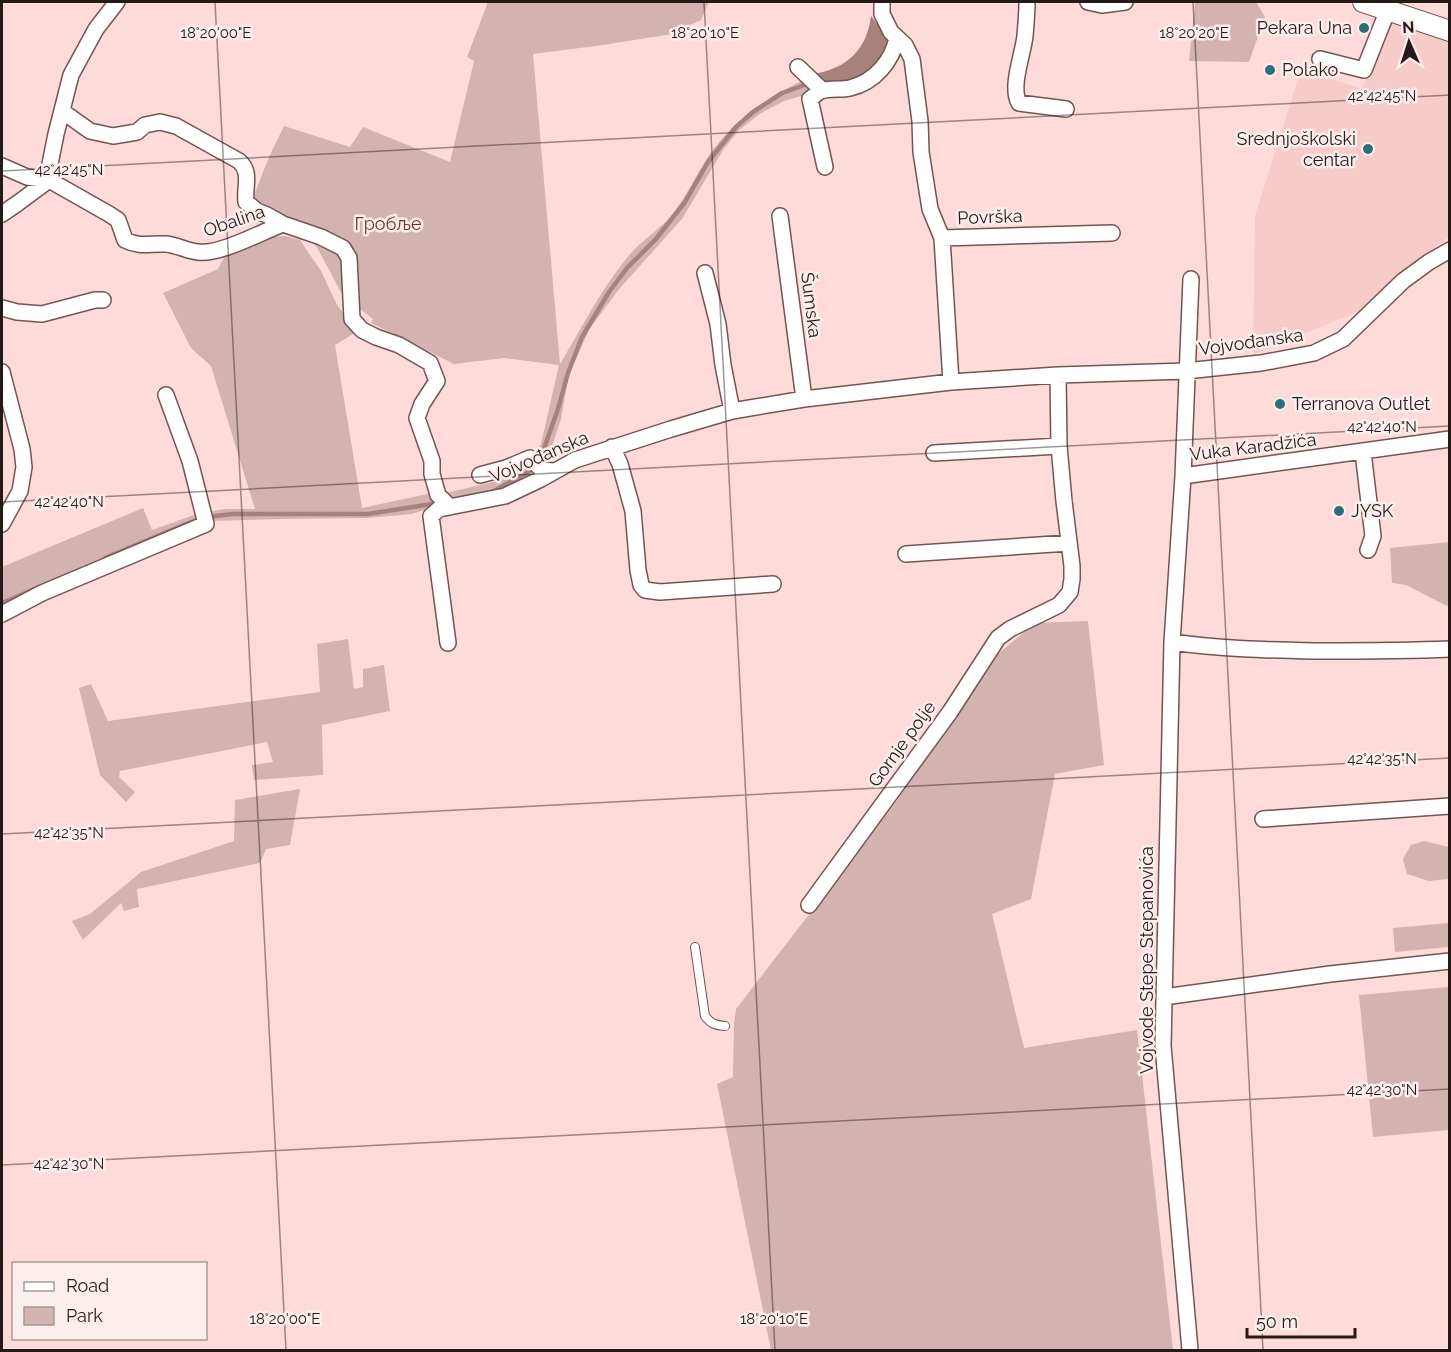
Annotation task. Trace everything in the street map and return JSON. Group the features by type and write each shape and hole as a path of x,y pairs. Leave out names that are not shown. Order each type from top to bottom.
{"street":[{"path":"2,214 49,180 51,160 71,75 96,29 117,2"},
{"path":"882,2 882,14 891,32 904,45 912,58 920,121 921,152 930,209 942,238"},
{"path":"1028,2 1016,97 1020,103 1066,109"},
{"path":"1088,2 1102,5 1125,2"},
{"path":"1363,2 1390,5 1449,31"},
{"path":"1320,59 1364,70 1390,5"},
{"path":"825,167 810,99 821,90 841,90 860,85 871,79 882,69 895,48 897,38"},
{"path":"802,71 821,90"},
{"name":"Obalina","path":"62,111 90,131 113,135 137,132 145,125 160,122 176,126 245,166 247,173 244,192 246,202 257,211 283,224"},
{"name":"Obalina","path":"2,166 27,177 49,180 118,220 125,240 134,245 164,244 200,252 216,251 283,224"},
{"name":"Šumska","path":"780,216 804,399"},
{"path":"283,224 321,237 343,248 349,258 352,319 362,330 376,338 399,345 430,363 437,381 422,404 417,418 432,462 432,474 446,503 431,516 448,643"},
{"name":"Površka","path":"951,382 942,238 1112,233"},
{"name":"Vojvođanska","path":"446,503 505,496 548,471 575,460 732,411 804,399 951,382 1058,375 1186,371 1261,363 1314,353 1343,339 1403,281 1449,250"},
{"path":"705,273 718,324 732,411"},
{"name":"Vojvode Stepe Stepanovića","path":"1190,1350 1163,1046 1172,642 1183,476 1191,279"},
{"path":"2,308 42,314 94,300 103,300"},
{"path":"2,372 22,449 24,467 20,491 2,524"},
{"path":"906,554 1069,543 1059,446 1058,375"},
{"path":"2,614 42,593 206,524 190,461 166,395"},
{"name":"Vuka Karadžića","path":"1183,476 1449,440"},
{"path":"934,453 1059,446"},
{"name":"Vojvođanska","path":"612,447 620,464 633,511 638,570 641,585 645,590 660,592 773,584"},
{"path":"1363,452 1373,536 1368,550"},
{"path":"480,475 530,458 548,471"},
{"name":"Gornje polje","path":"809,905 950,712 998,639 1010,629 1059,605 1070,592 1072,579 1069,543"},
{"path":"1172,642 1246,650 1449,649"},
{"path":"1263,819 1449,806"},
{"path":"1164,997 1330,974 1449,961"}],"lane":[{"path":"695,947 705,1016 710,1023 725,1026"}],"shaded area":[{"path":"871,16 893,44 883,62 858,80 824,86 813,74 835,68 853,56 865,39"},
{"path":"1387,20 1449,40 1449,237 1359,311 1253,355 1255,216 1301,69 1362,89"}],"green space":[{"name":"Гробље","path":"488,2 709,2 701,20 672,34 533,54 560,364 617,271 637,247 672,215 708,157 728,132 763,103 803,80 815,92 784,101 761,113 739,130 723,150 682,219 620,288 590,328 569,374 561,419 545,467 534,454 541,444 559,365 504,358 454,364 371,323 373,319 343,296 319,251 300,222 289,221 252,200 284,126 350,147 363,127 450,162 474,61 467,57"},
{"path":"1195,2 1256,2 1265,17 1249,62 1189,61"},
{"path":"285,236 300,240 321,271 337,305 358,331 335,345 362,508 432,493 440,505 412,514 368,518 210,521 208,512 224,509 255,509 211,366 191,348 163,293 218,269 227,252 265,237"},
{"path":"526,469 539,474 517,487 456,503 446,493 506,479"},
{"path":"143,508 152,530 197,514 198,523 2,605 2,567"},
{"path":"1449,542 1449,606 1406,585 1392,583 1390,548"},
{"path":"1088,621 1104,765 1055,774 1031,899 992,914 1024,1048 1137,1030 1173,1350 771,1350 717,1084 733,1077 736,1009 896,802 999,653 1035,623"},
{"path":"348,639 354,689 363,687 363,669 384,665 390,711 322,725 323,775 254,780 252,765 273,762 267,742 120,771 119,777 135,792 126,802 100,775 79,688 91,684 108,721 320,692 317,644"},
{"path":"300,789 290,845 266,849 260,863 137,889 139,907 124,911 121,903 83,940 72,921 90,914 141,872 234,841 235,800"},
{"path":"1424,841 1449,847 1449,879 1429,881 1407,874 1403,859 1411,845"},
{"path":"1449,923 1449,947 1395,952 1393,928"},
{"path":"1449,987 1449,1130 1373,1137 1359,995"}],"waterway":[{"path":"494,491 528,472 541,457 582,337 609,292 627,268 656,239 685,202 708,162 736,127 753,112 782,93 810,83"},
{"path":"208,517 232,514 368,514 438,503"},
{"path":"105,558 197,520"},
{"path":"2,603 37,588"}],"place":[{"name":"Pekara Una","path":"1364,28"},
{"name":"Polako","path":"1270,70"},
{"name":"Srednjoškolski centar","path":"1368,149"},
{"name":"Terranova Outlet","path":"1280,404"},
{"name":"JYSK","path":"1339,511"}]}
